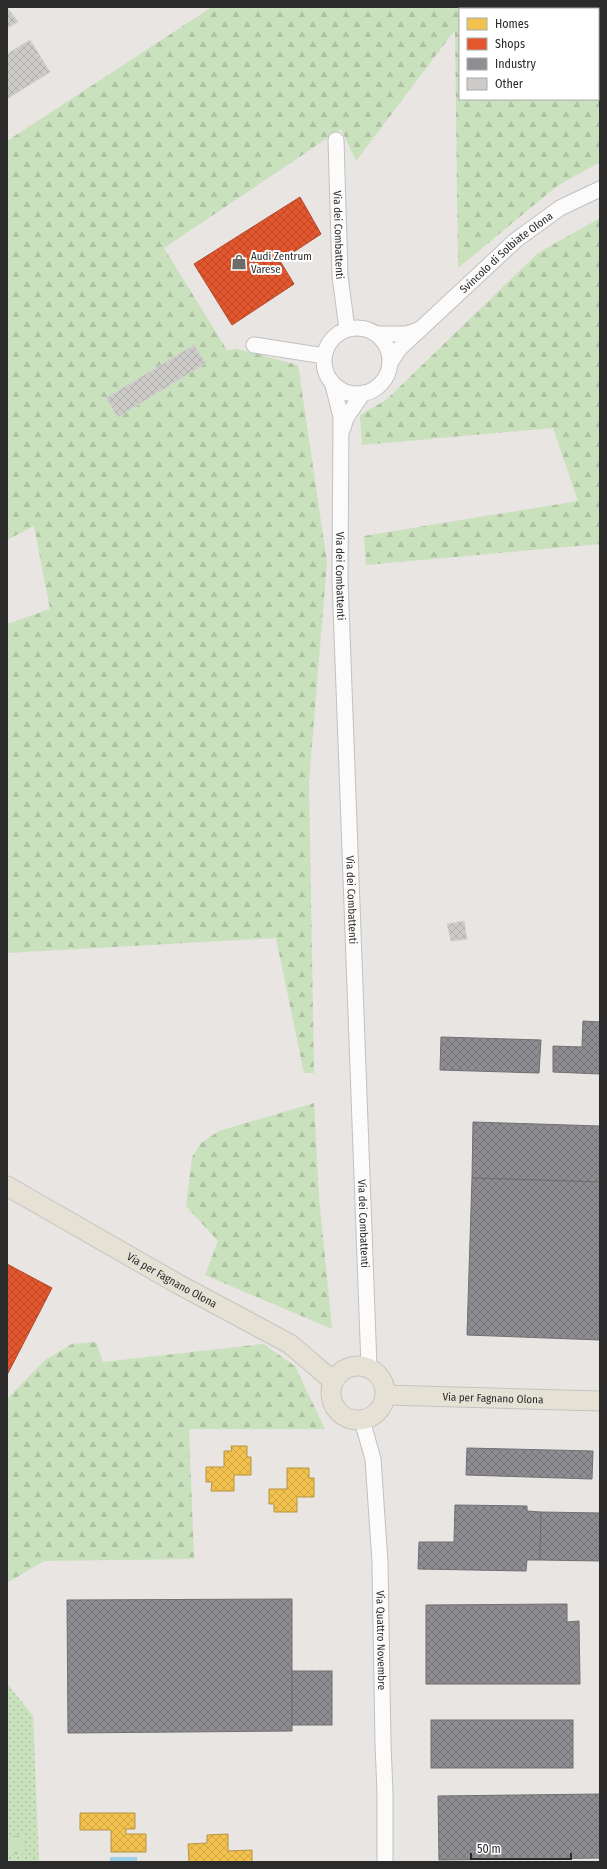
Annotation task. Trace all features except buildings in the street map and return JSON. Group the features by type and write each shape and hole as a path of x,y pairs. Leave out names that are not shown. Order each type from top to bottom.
{"main road":[{"name":"Via per Fagnano Olona","path":"7,1186 178,1284 290,1344 333,1382"},
{"path":"352,1366 369,1367 382,1379 385,1395 383,1404 378,1412 362,1420 345,1417 334,1406 331,1398 333,1382 344,1369 352,1366"},
{"name":"Via per Fagnano Olona","path":"385,1395 600,1401"}],"street":[{"name":"Via dei Combattenti","path":"336,140 340,276 346,329"},
{"name":"Svincolo di Solbiate Olona","path":"390,363 399,349 420,328 457,296 486,266 516,240 560,208 600,189"},
{"name":"Svincolo di Solbiate Olona","path":"376,334 406,334 420,328"},
{"path":"254,345 324,356 326,349 334,337 346,329 365,329 381,338 388,350 390,363"},
{"name":"Via dei Combattenti","path":"324,356 324,366 327,376 333,384 341,417 340,579 369,1367"},
{"name":"Via dei Combattenti","path":"341,433 346,418 363,393 370,391 381,383 390,363"},
{"path":"333,384 347,393 363,393"},
{"name":"Via Quattro Novembre","path":"362,1420 373,1459 380,1562 385,1862"}],"green space":[{"path":"212,7 600,7 600,162 557,186 458,268 455,30 356,161 341,129 164,248 227,350 238,349 298,365 327,562 309,781 314,1073 304,1073 276,938 7,953 7,624 50,609 34,526 7,540 7,141"},
{"path":"600,218 600,544 366,565 364,536 578,501 553,428 362,445 360,415 386,400 538,253"},
{"path":"314,1103 319,1197 332,1329 205,1275 218,1241 186,1206 192,1157 201,1143 219,1131"},
{"path":"96,1342 103,1362 263,1344 295,1366 325,1429 189,1429 194,1559 44,1561 7,1583 7,1399 45,1360 72,1344"},
{"path":"7,1683 33,1716 39,1862 7,1862"},
{"path":"7,1836 23,1836 25,1849 22,1854 7,1854"}],"water":[{"path":"110,1857 137,1857 137,1862 110,1862"}],"place":[{"name":"Audi Zentrum Varese","path":"239,262"}]}
